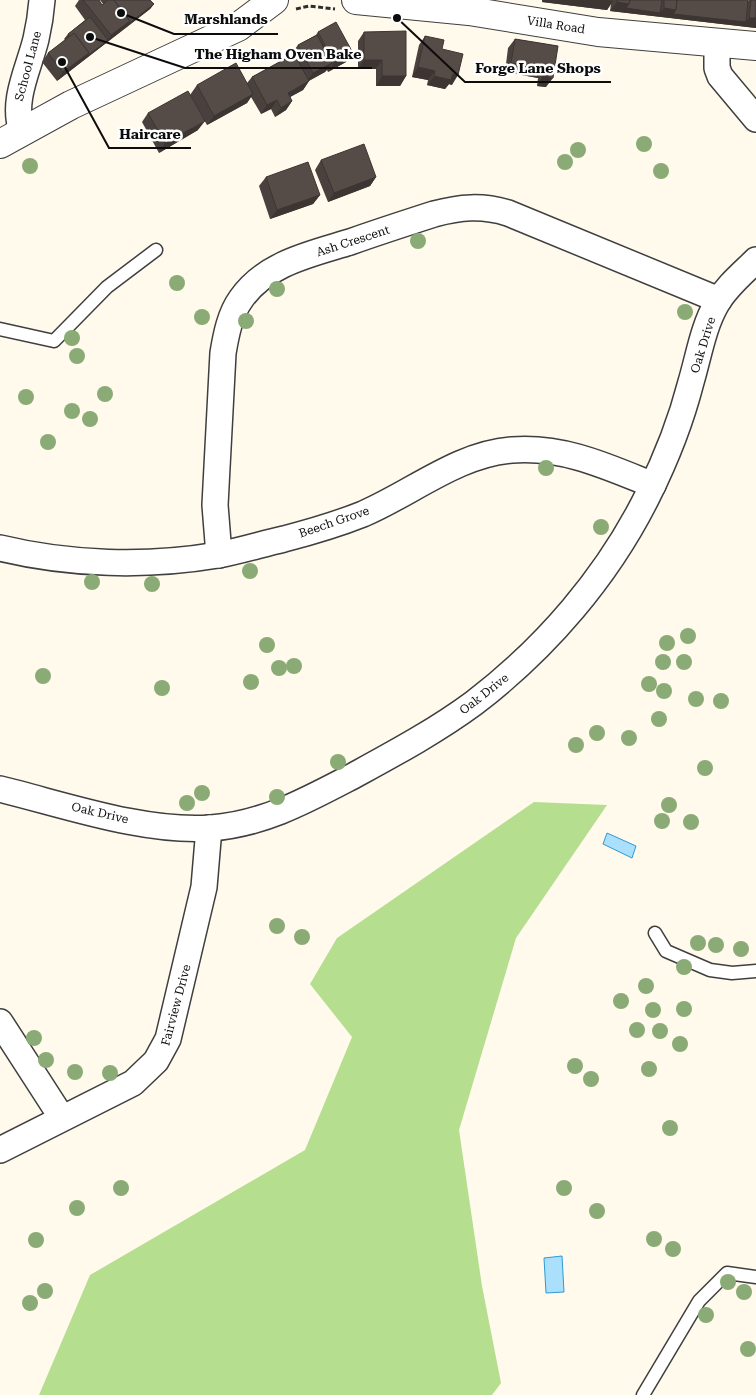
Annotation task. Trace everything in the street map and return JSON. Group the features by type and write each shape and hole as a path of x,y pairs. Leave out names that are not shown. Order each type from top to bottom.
{"street":[{"name":"School Lane","path":"11,137 17,117 18,103 37,37 42,0"},
{"name":"School Lane","path":"11,137 70,105 209,42 251,19 283,5"},
{"name":"Villa Road","path":"348,5 469,11 598,32 756,46"},
{"path":"717,42 717,68 720,76 756,119"},
{"name":"Ash Crescent","path":"219,555 214,505 224,349 232,315 241,298 254,284 279,266 434,214 458,208 475,207 508,213 719,300"},
{"name":"Oak Drive","path":"0,790 151,824 209,828 257,820 292,807 407,747 474,703 511,672 580,601 622,541 652,486 681,414 706,327 719,300 756,260"},
{"name":"Beech Grove","path":"0,548 37,556 116,562 219,555 315,530 357,516 472,460 499,451 538,449 564,452 652,486"},
{"name":"Fairview Drive","path":"0,1150 133,1083 149,1070 164,1050 171,1029 204,887 209,828"},
{"path":"0,1022 62,1118"}],"lane":[{"path":"0,329 54,341 107,287 156,250"},
{"path":"655,933 666,951 710,970 732,973 756,971"},
{"path":"643,1395 699,1301 727,1273 756,1277"}],"path":[{"path":"283,5 348,5"}],"green space":[{"path":"534,802 607,805 516,938 459,1130 482,1286 501,1383 492,1395 39,1395 90,1275 305,1150 352,1037 310,984 337,938"}],"water":[{"path":"607,833 636,846 632,858 603,844"},
{"path":"562,1256 564,1292 546,1293 544,1258"}],"building":[{"path":"83,0 99,0 102,5 108,0 114,0 130,21 111,35"},
{"path":"114,0 150,0 154,4 127,25 130,21"},
{"path":"617,0 630,0 629,4 617,2"},
{"path":"630,0 662,0 660,13 626,8"},
{"path":"664,0 677,0 676,10 664,8"},
{"path":"677,0 748,0 746,22 673,14 676,10"},
{"path":"751,0 756,0 756,18 749,18"},
{"path":"90,17 108,40 86,57 89,53 74,33 70,37 68,34"},
{"path":"336,22 353,53 334,63 318,32"},
{"path":"406,31 406,76 382,76 382,60 364,60 364,32"},
{"path":"74,33 89,53 63,72 48,53"},
{"path":"317,35 332,63 313,73 298,45"},
{"path":"425,36 444,40 442,49 463,54 458,75 453,74 451,80 434,76 435,71 418,67"},
{"path":"515,39 558,46 553,78 543,76 545,68 511,63"},
{"path":"294,54 309,81 288,93 292,101 281,108 277,100 267,105 252,77"},
{"path":"236,63 253,94 214,116 197,85"},
{"path":"188,91 205,121 165,143 148,113"},
{"path":"364,144 376,177 334,193 321,160"},
{"path":"308,162 320,195 277,210 266,177"}],"place":[{"name":"Marshlands","path":"121,13"},
{"name":"Forge Lane Shops","path":"397,18"},
{"name":"The Higham Oven Bake","path":"90,37"},
{"name":"Haircare","path":"62,62"}]}
